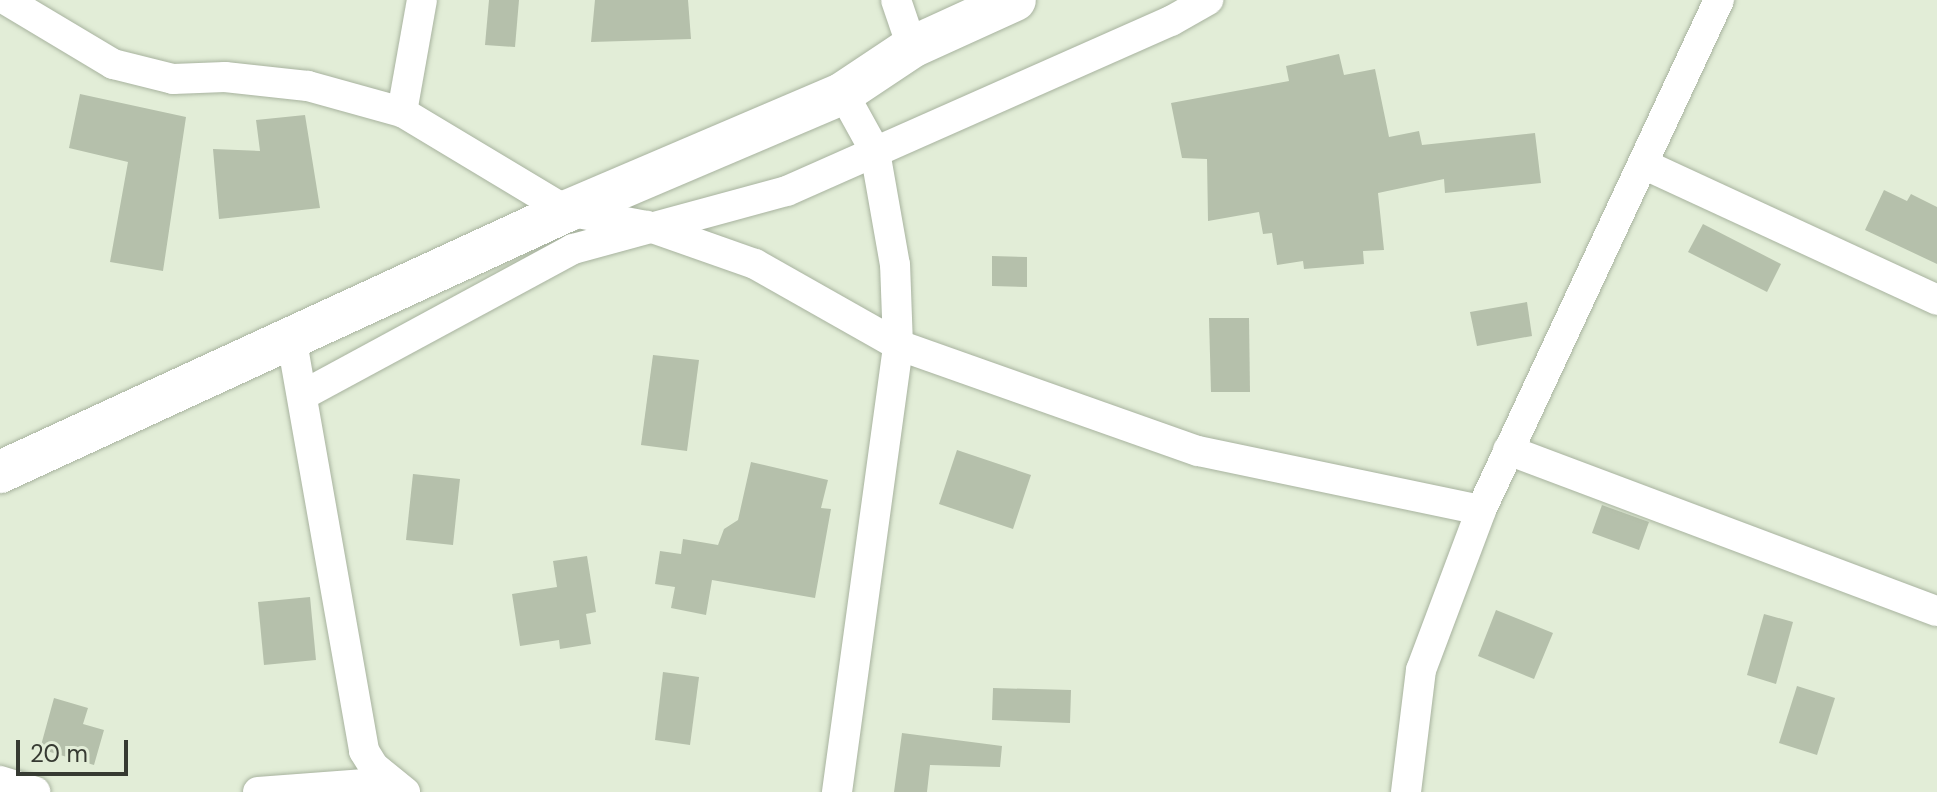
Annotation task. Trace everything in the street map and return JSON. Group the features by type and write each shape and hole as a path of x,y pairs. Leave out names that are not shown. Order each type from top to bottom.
{"street":[{"path":"6,0 113,64 173,79 225,77 308,86 402,112 567,211 647,226 755,264 898,345 1198,451 1481,510"},
{"path":"402,112 422,0"},
{"path":"896,0 912,47"},
{"path":"0,472 567,211 843,93 912,47 1015,0"},
{"path":"305,394 573,249 647,226 787,191 1171,21 1208,0"},
{"path":"1406,792 1421,670 1481,510 1719,0"},
{"path":"837,792 898,345 895,265 875,151 843,93"},
{"path":"1643,164 1937,300"},
{"path":"291,336 305,394 364,751 398,787"},
{"path":"1508,450 1937,611"},
{"path":"0,781 35,792"},
{"path":"258,792 398,787"}],"building":[{"path":"489,0 519,0 515,47 485,45"},
{"path":"595,0 688,0 691,39 591,42"},
{"path":"1339,54 1344,75 1375,69 1389,137 1419,131 1422,145 1535,133 1541,183 1445,193 1444,179 1378,193 1384,250 1363,251 1364,264 1304,269 1303,261 1277,265 1272,233 1263,234 1259,212 1208,221 1207,159 1182,158 1171,103 1289,81 1286,66"},
{"path":"80,94 186,117 163,271 110,262 128,162 69,148"},
{"path":"305,115 320,208 219,219 213,149 260,151 256,120"},
{"path":"1884,190 1907,201 1911,194 1937,207 1937,264 1865,230"},
{"path":"1703,224 1781,264 1767,292 1688,252"},
{"path":"992,256 1027,257 1027,287 992,286"},
{"path":"1527,302 1532,336 1477,346 1470,312"},
{"path":"1209,318 1249,318 1250,392 1211,392"},
{"path":"653,355 699,360 687,451 641,445"},
{"path":"957,450 1031,475 1013,529 939,504"},
{"path":"751,462 828,480 821,508 831,509 815,598 712,580 706,615 671,608 675,587 655,584 660,551 681,554 683,539 718,545 724,529 738,520"},
{"path":"413,474 460,479 453,545 406,540"},
{"path":"1602,505 1649,522 1639,550 1592,533"},
{"path":"587,556 596,612 586,614 591,644 560,649 559,640 520,646 512,594 557,587 553,561"},
{"path":"310,597 316,660 264,665 258,602"},
{"path":"1496,610 1553,633 1534,679 1478,656"},
{"path":"1764,614 1793,622 1776,684 1747,675"},
{"path":"663,672 699,677 690,745 655,740"},
{"path":"1797,686 1835,698 1817,755 1779,743"},
{"path":"993,688 1071,690 1070,723 992,720"},
{"path":"54,698 88,708 83,724 104,730 94,765 40,749"},
{"path":"902,733 1002,746 1000,767 930,765 927,792 894,792"}]}
